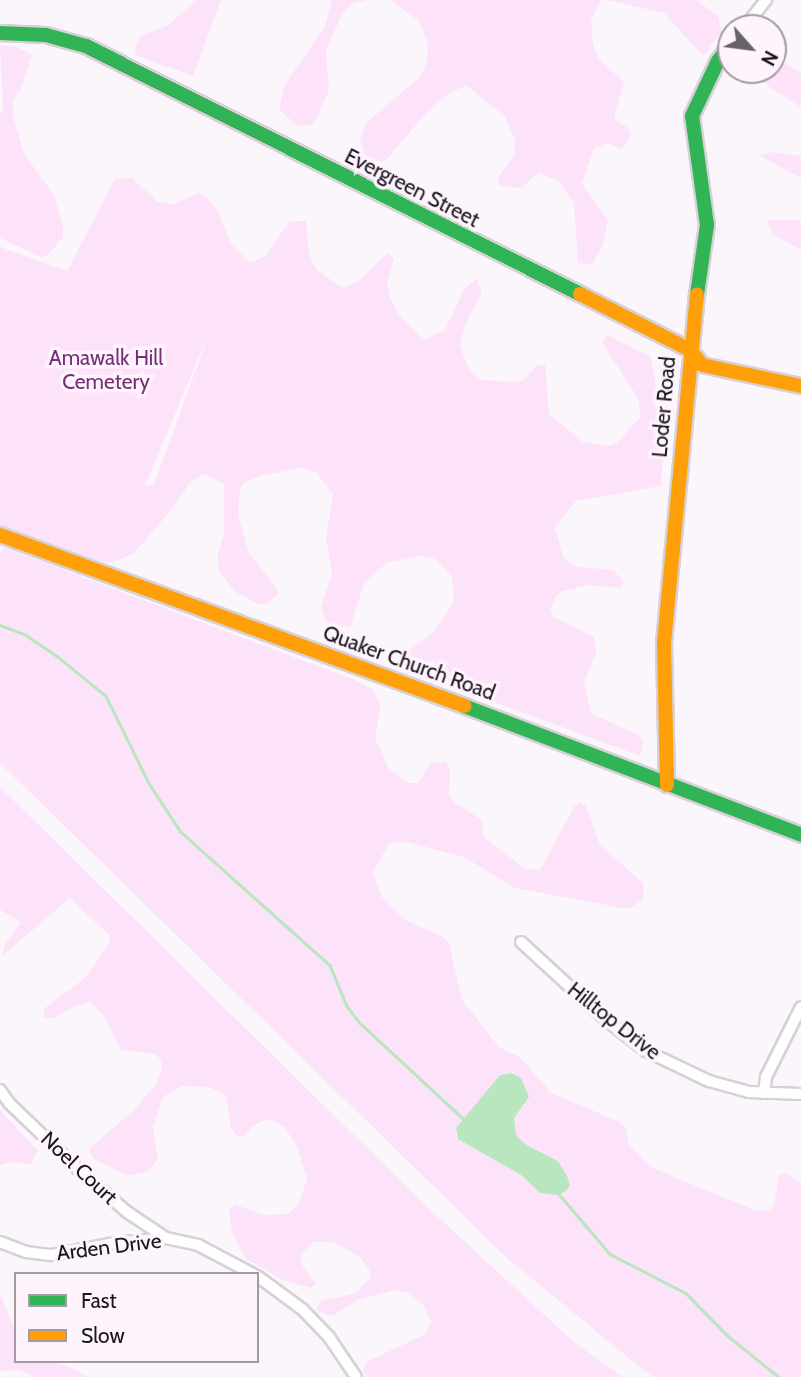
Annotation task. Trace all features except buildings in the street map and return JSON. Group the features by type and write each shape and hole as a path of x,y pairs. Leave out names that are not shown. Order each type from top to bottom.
{"street":[{"path":"755,14 766,0"},
{"name":"Evergreen Street","path":"0,33 46,35 86,46 690,350 702,365 801,386"},
{"name":"Loder Road","path":"667,785 664,643 690,350 707,211 692,116 717,63"},
{"name":"Quaker Church Road","path":"0,535 518,726 801,835"},
{"name":"Hilltop Drive","path":"521,942 606,1020 646,1051 709,1081 749,1093 801,1094"},
{"path":"764,1093 766,1077 801,1007"},
{"name":"Noel Court","path":"0,1090 9,1103 81,1172 127,1212 166,1238"},
{"name":"Arden Drive","path":"0,1242 26,1252 51,1255 116,1243 166,1238 198,1245 249,1272"},
{"name":"Arden Drive","path":"259,1278 302,1309 329,1337 356,1377"}],"green space":[{"path":"197,0 221,0 193,76 134,55 139,37 167,26"},
{"path":"332,0 367,0 354,3 342,14 326,51 329,90 316,120 311,125 297,126 279,109 284,86 325,26"},
{"path":"390,0 601,0 591,20 593,44 599,59 624,82 614,119 629,129 631,136 622,149 608,143 594,148 582,184 608,220 603,244 592,265 578,263 574,203 559,182 539,172 521,188 499,185 498,177 514,156 515,140 505,116 467,86 452,91 428,111 386,160 380,162 365,155 360,140 366,123 420,77 427,62 428,45 419,21"},
{"path":"607,0 696,0 717,15 717,38 703,56 664,13"},
{"path":"0,45 17,47 32,55 21,89 13,100 13,116 24,154 54,195 63,227 63,237 48,255 41,257 0,238 0,114 3,109"},
{"path":"787,64 801,72 801,107 766,84 787,84"},
{"path":"774,152 801,156 801,178 758,155"},
{"name":"Amawalk Hill Cemetery","path":"132,178 158,202 174,204 198,193 206,196 216,208 232,245 250,263 264,257 290,221 306,221 309,254 316,269 342,288 357,282 388,253 394,259 387,282 390,298 398,313 423,340 445,330 464,289 477,279 482,293 466,322 460,346 469,369 481,380 515,382 524,380 536,366 545,364 549,414 583,442 608,446 617,443 641,416 638,398 602,343 607,335 651,357 664,431 661,486 576,501 555,527 564,559 579,567 613,570 624,582 620,588 589,585 563,591 556,596 550,611 555,618 593,636 597,651 584,682 591,713 638,735 644,741 640,756 400,667 404,654 433,632 454,602 452,576 435,559 420,556 387,563 364,583 350,628 327,623 321,607 332,573 326,538 333,495 317,473 302,468 264,475 244,482 240,489 238,514 248,552 276,587 278,594 266,604 259,604 236,592 220,573 217,558 224,533 224,484 205,474 191,481 173,508 134,553 113,562 106,563 0,525 0,247 67,271 115,179","holes":["206,342 154,484 145,486"]},
{"path":"767,220 801,220 801,250 772,234"},
{"path":"6,548 372,689 381,704 375,738 389,769 409,783 418,783 431,763 446,762 450,769 449,795 454,802 482,820 484,837 524,868 540,870 574,807 580,802 586,806 600,845 644,884 643,900 628,909 515,888 464,857 407,842 389,843 373,873 381,896 405,920 443,937 449,944 462,1000 499,1047 521,1058 551,1093 620,1122 626,1129 629,1145 653,1168 754,1210 769,1211 774,1206 779,1174 786,1173 801,1183 801,1377 654,1377 636,1364 508,1259 0,763 0,552","holes":["510,1073 521,1078 529,1097 514,1118 516,1135 525,1144 558,1161 540,1193 521,1175 458,1139 455,1132 500,1075"]},
{"path":"0,787 426,1206 575,1343 623,1377 366,1377 363,1370 366,1362 426,1334 431,1321 423,1305 407,1292 394,1290 357,1300 333,1316 318,1312 316,1308 322,1301 356,1293 371,1277 361,1258 333,1242 313,1242 300,1255 303,1267 316,1283 311,1288 283,1280 246,1259 232,1233 229,1209 236,1205 266,1215 288,1214 298,1205 307,1179 297,1146 284,1127 272,1120 263,1121 253,1126 245,1136 238,1137 231,1128 226,1096 210,1087 181,1086 163,1097 153,1127 158,1159 149,1171 127,1176 93,1158 89,1151 91,1147 135,1109 155,1085 162,1069 161,1060 156,1054 121,1050 102,1013 89,1002 54,1018 43,1017 45,1008 85,978 109,944 110,936 70,898 1,957 5,944 21,922 0,910"},
{"path":"0,1110 38,1151 30,1164 10,1162 0,1165"},
{"path":"0,1294 14,1327 14,1363 60,1363 89,1377 33,1377 20,1370 0,1371"}],"shaded area":[{"path":"511,1073 521,1078 529,1097 514,1118 516,1135 525,1144 558,1161 570,1185 558,1195 540,1193 521,1175 458,1139 456,1128 500,1075"}],"waterway":[{"path":"0,625 26,635 106,696 150,785 181,832 330,965 347,1006 360,1023 466,1121"},
{"path":"559,1194 610,1254 686,1293 728,1336 779,1377"}],"traffic: fast":[{"path":"0,33 46,35 86,46 580,294"},
{"path":"697,295 707,225 692,116 717,63"},
{"path":"464,706 801,835"}],"traffic: slow":[{"path":"580,294 690,350 702,365 801,386"},
{"path":"667,785 664,643 697,295"},
{"path":"0,535 464,706"}]}
